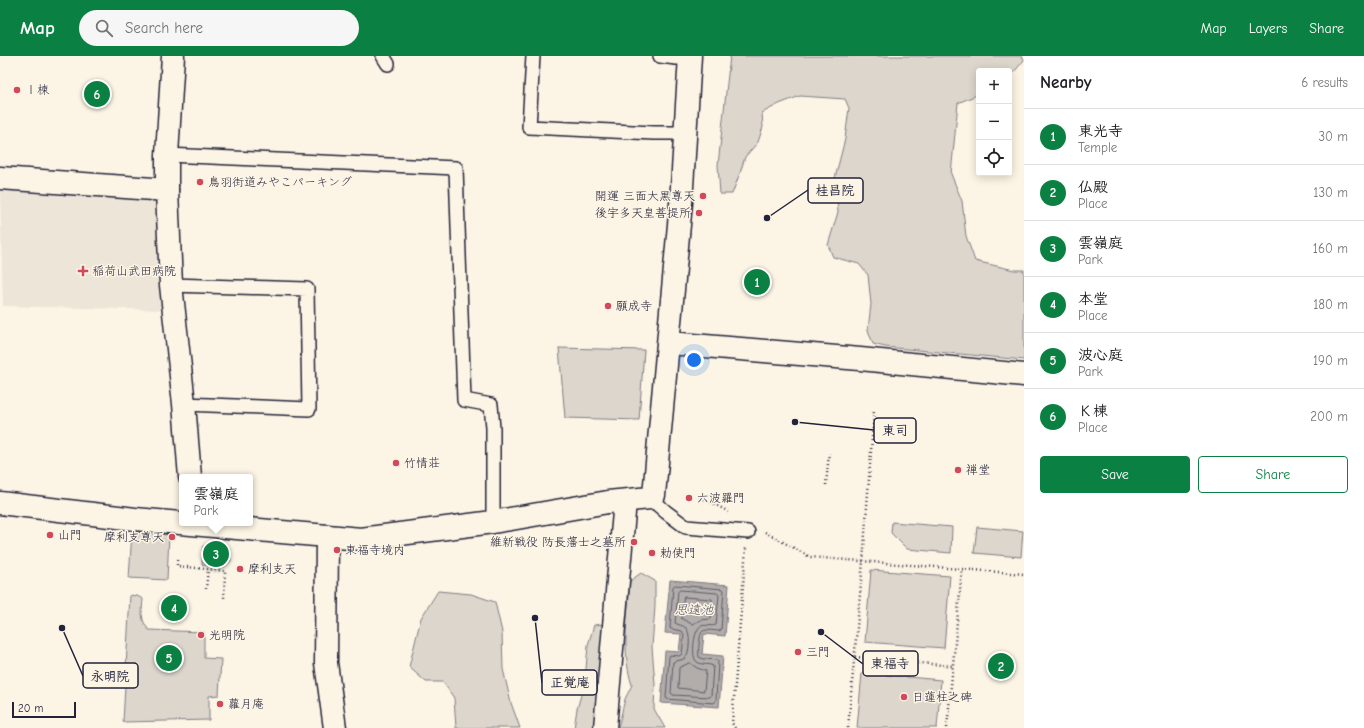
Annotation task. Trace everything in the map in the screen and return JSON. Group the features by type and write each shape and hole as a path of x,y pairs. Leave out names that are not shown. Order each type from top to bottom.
{"street":[{"path":"173,56 167,155 167,190 171,285 190,474"},
{"path":"229,526 361,539 493,522 608,502 650,498 654,495 680,211 690,57"},
{"path":"0,178 167,190"},
{"path":"668,344 852,358 1024,375"},
{"path":"606,728 625,501"},
{"path":"0,503 179,521"},
{"path":"327,536 326,663 335,728"}],"lane":[{"path":"533,56 529,127 685,133"},
{"path":"660,56 676,58 690,57"},
{"path":"167,155 456,168 464,400 491,405 493,428 493,522"},
{"path":"171,285 307,289 309,408 184,404"},
{"path":"650,498 686,528 748,532"}],"path":[{"path":"848,728 864,561 874,410"},
{"path":"826,485 829,452"},
{"path":"735,728 732,723 748,532"},
{"path":"810,556 1024,574"},
{"path":"177,560 177,566 225,571 224,599"},
{"path":"206,589 208,569"},
{"path":"947,728 962,569"},
{"path":"855,657 952,666"}],"shaded area":[{"path":"730,56 1022,56 1024,60 1012,74 1012,68 976,68 976,95 958,103 951,174 962,201 966,236 975,261 1014,270 1024,270 1024,360 885,347 873,344 868,330 871,304 868,275 859,264 833,257 828,245 838,212 835,178 845,139 849,108 845,99 800,96 779,104 762,113 763,127 758,142 745,157 732,194 720,194 718,165"},
{"name":"稲荷山武田病院","path":"0,189 148,195 158,200 165,310 3,306"},
{"path":"559,348 644,350 639,420 565,418"},
{"path":"892,522 952,527 951,553 907,549 891,533"},
{"path":"977,527 1023,531 1021,557 974,553"},
{"path":"132,532 169,535 167,580 129,578"},
{"path":"203,546 229,548 231,561 224,567 211,567 202,564"},
{"path":"871,570 950,576 944,648 865,642"},
{"path":"641,573 655,581 652,647 655,684 654,709 665,728 618,728 625,699 632,685 626,646 630,581"},
{"path":"438,591 471,594 495,602 502,632 503,669 511,703 520,728 456,728 454,698 443,682 426,682 409,667 421,618"},
{"path":"130,595 143,599 143,619 149,630 204,632 204,658 221,659 219,695 209,696 209,720 123,722"},
{"path":"603,624 595,728 574,728 577,709 585,681 588,645 594,625"},
{"path":"862,673 941,680 937,728 857,728"}],"water":[{"name":"思遠池","path":"670,580 729,585 725,636 704,634 702,654 723,656 719,707 661,703 665,651 679,652 681,634 665,633"}],"place":[{"name":"Ⅰ棟","path":"17,90"},
{"name":"Ｋ棟","path":"97,94"},
{"name":"鳥羽街道みやこパーキング","path":"200,182"},
{"name":"開運 三面大黒尊天","path":"703,196"},
{"name":"後宇多天皇菩提所","path":"699,213"},
{"name":"桂昌院","path":"767,218"},
{"name":"稲荷山武田病院","path":"83,271"},
{"name":"東光寺","path":"757,282"},
{"name":"願成寺","path":"608,306"},
{"name":"東司","path":"795,422"},
{"name":"竹情荘","path":"396,463"},
{"name":"禅堂","path":"958,470"},
{"name":"六波羅門","path":"689,498"},
{"name":"山門","path":"50,535"},
{"name":"摩利支尊天","path":"172,537"},
{"name":"維新戦役 防長藩士之墓所","path":"634,542"},
{"name":"東福寺境内","path":"337,550"},
{"name":"勅使門","path":"652,553"},
{"name":"雲嶺庭","path":"216,554"},
{"name":"摩利支天","path":"240,569"},
{"name":"本堂","path":"174,608"},
{"name":"正覚庵","path":"535,618"},
{"name":"永明院","path":"62,628"},
{"name":"東福寺","path":"821,632"},
{"name":"光明院","path":"201,635"},
{"name":"三門","path":"798,652"},
{"name":"波心庭","path":"169,658"},
{"name":"仏殿","path":"1001,666"},
{"name":"日蓮柱之碑","path":"904,697"},
{"name":"蘿月庵","path":"220,704"}]}
